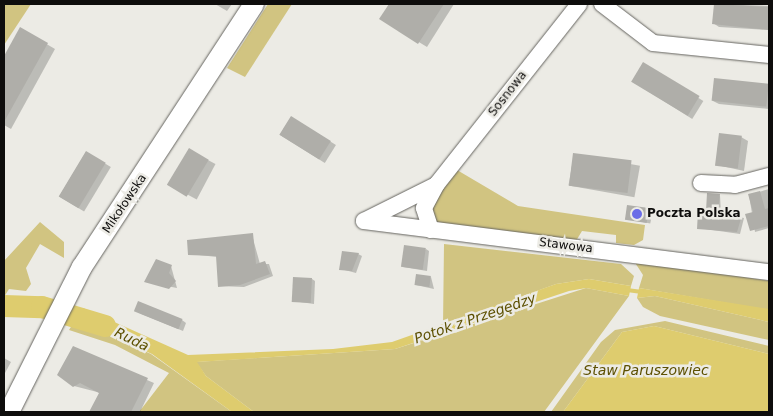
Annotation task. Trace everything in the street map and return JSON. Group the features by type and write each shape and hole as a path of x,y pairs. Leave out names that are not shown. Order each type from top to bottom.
{"main road":[{"name":"Mikołowska","path":"9,412 67,293 254,4"}],"street":[{"name":"Sosnowa","path":"404,226 422,200 438,184 579,4"},
{"path":"602,4 653,42 769,55"},
{"path":"701,184 735,185 769,176"},
{"path":"422,200 432,230"},
{"name":"Stawowa","path":"422,200 364,221 769,272"}],"shaded area":[{"path":"4,4 31,4 4,45"},
{"path":"268,4 292,4 245,77 227,68"},
{"path":"457,170 518,206 645,225 643,240 634,245 616,243 616,235 582,231 576,241 439,224 433,219 431,204"},
{"path":"40,222 64,242 64,258 40,244 26,268 31,284 26,291 9,289 4,297 4,261"},
{"path":"444,244 621,264 634,276 631,286 589,279 556,284 443,325"},
{"path":"632,258 769,281 769,310 639,288 643,275"},
{"path":"586,288 629,296 544,412 254,412 206,376 196,362 395,349"},
{"path":"655,296 769,322 769,340 660,316 643,307 637,298"},
{"path":"76,319 151,354 232,412 139,412 169,373 115,345 69,330"},
{"path":"665,321 769,346 769,354 654,326 622,332 563,412 551,412 601,342 615,330"}],"water":[{"path":"589,279 631,286 629,296 586,288 569,291 395,349 197,362 206,376 254,412 232,412 152,354 76,319 83,308 188,355 333,349 392,342 556,284"},
{"path":"639,288 769,309 769,322 655,296 637,298"},
{"path":"4,297 56,302 48,315 4,310"},
{"name":"Staw Paruszowiec","path":"654,326 769,354 769,412 563,412 622,332"}],"building":[{"path":"389,4 444,4 418,44 379,19"},
{"path":"714,4 769,7 769,30 712,24"},
{"path":"20,27 48,43 4,122 4,56"},
{"path":"643,62 700,96 688,116 631,82"},
{"path":"714,78 769,84 766,107 712,101"},
{"path":"291,116 331,141 319,160 279,135"},
{"path":"719,133 742,136 738,169 715,166"},
{"path":"189,148 209,160 187,197 167,185"},
{"path":"86,151 106,163 78,208 59,196"},
{"path":"573,153 632,160 628,193 569,186"},
{"path":"760,191 765,209 769,208 769,226 750,231 745,214 753,212 748,194"},
{"path":"707,193 720,194 718,213 742,215 737,232 697,229 698,211 706,211"},
{"name":"Poczta Polska","path":"627,205 649,208 647,223 625,220"},
{"path":"253,233 256,264 265,261 270,274 240,285 218,287 216,256 188,255 187,240"},
{"path":"404,245 426,248 423,270 401,267"},
{"path":"342,251 359,253 352,271 339,270"},
{"path":"156,259 172,265 169,273 176,281 169,289 144,282"},
{"path":"416,274 431,276 429,287 414,285"},
{"path":"293,277 312,278 311,303 292,302"},
{"path":"138,301 183,319 178,329 134,311"},
{"path":"73,346 148,378 131,412 89,412 99,393 80,383 73,387 57,375"}],"waterway":[{"name":"Potok z Przegędzy","path":"627,290 642,292"},
{"name":"Ruda","path":"4,306 42,307 105,326"}],"place":[{"name":"Poczta Polska","path":"637,214"}]}
